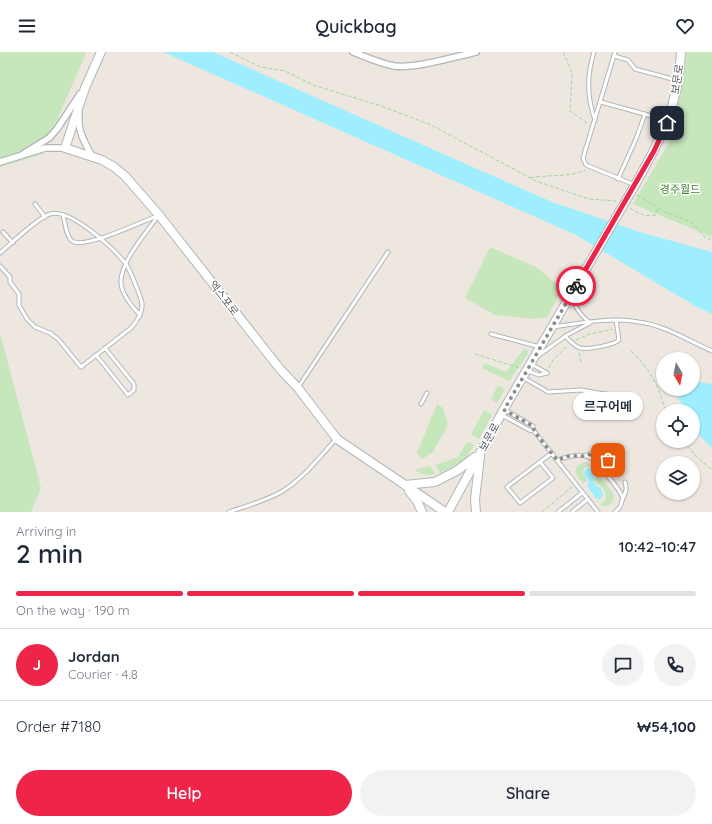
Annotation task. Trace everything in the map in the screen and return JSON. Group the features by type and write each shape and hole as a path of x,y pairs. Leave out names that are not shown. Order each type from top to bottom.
{"main road":[{"path":"65,148 85,88 101,52"},
{"name":"보문로","path":"447,512 502,412 654,151 668,121 678,81 680,52"},
{"name":"엑스포로","path":"65,148 102,160 125,176 159,215 337,439 447,512"},
{"path":"405,485 435,482 458,470 481,451"},
{"path":"476,512 475,499 481,451"},
{"path":"405,485 417,500 422,512"}],"street":[{"path":"352,52 377,62 402,66 416,65 476,52"},
{"path":"23,154 44,141 58,129 85,88"},
{"path":"85,88 79,116 79,128 82,138 92,156"},
{"path":"0,162 45,148 65,148"}],"lane":[{"path":"594,52 589,76 591,109 595,120"},
{"path":"615,52 583,158 586,165 618,179 633,188"},
{"path":"614,56 628,60 635,69 678,81"},
{"path":"601,102 668,121"},
{"path":"618,179 636,139 645,114"},
{"path":"35,204 45,217"},
{"path":"0,254 45,217 52,214 67,216 89,229 125,263 142,303 140,315 130,328 81,367 58,339 50,333 35,327 27,319 19,305 19,294 10,282 10,277 0,266"},
{"path":"63,215 69,238 72,241 80,243 100,239 159,215"},
{"path":"140,315 130,304 121,284 125,263 159,215"},
{"path":"3,232 13,243"},
{"path":"298,388 388,252"},
{"path":"574,290 573,297 579,312 590,322"},
{"path":"565,336 576,346 582,348 613,343 619,340 616,320"},
{"path":"552,327 616,320 640,322 667,330 712,351"},
{"path":"528,368 565,336 590,322"},
{"path":"491,334 540,347"},
{"path":"96,355 128,395 134,390 134,384 105,348"},
{"path":"528,368 547,373 539,375 528,368"},
{"path":"528,368 548,392 581,390 614,396 620,403 620,416"},
{"path":"421,404 427,393"},
{"path":"502,412 529,430 534,431 598,512"},
{"path":"229,512 273,496 288,487 299,479 337,439"},
{"path":"540,462 553,478 520,503 507,487 540,462 552,453"},
{"path":"585,456 589,453 599,453 608,460"},
{"path":"557,460 569,456 589,456 596,460 619,490 623,498"},
{"path":"615,512 620,508 626,494 627,489 625,482"},
{"path":"558,512 582,492"},
{"path":"572,512 588,499"}],"path":[{"path":"230,52 252,64 285,71 313,85 381,106 429,124 536,182 589,198 615,200 621,204"},
{"path":"564,52 572,73 570,111 593,127"},
{"path":"529,178 579,173 590,167"},
{"path":"633,188 658,208 691,222 704,236 712,241"},
{"path":"627,207 640,215 648,216 656,214 658,208"},
{"path":"582,337 583,344"},
{"path":"631,351 653,376 663,404"},
{"path":"475,354 528,368"},
{"path":"580,355 581,362"},
{"path":"689,448 712,470"},
{"path":"542,512 576,484"}],"green space":[{"path":"0,52 83,52 86,54 43,154 0,167"},
{"name":"경주월드","path":"686,52 712,52 712,237 633,204 670,141 685,71"},
{"path":"490,247 538,268 562,289 547,317 534,319 495,315 465,298"},
{"path":"0,333 41,488 31,512 0,512"},
{"path":"525,348 529,352 509,381 482,368 485,363 506,372"},
{"path":"498,385 505,389 497,403 491,399"},
{"path":"437,404 443,408 448,425 433,452 422,459 417,453"},
{"path":"484,410 492,415 479,439 471,434"},
{"path":"467,442 474,445 465,460 440,473 436,465 458,457"},
{"path":"585,462 592,467 588,466 584,468 583,474 587,481 584,483 578,478 575,471 578,465"},
{"path":"430,466 435,474 429,475 419,473 414,470"},
{"path":"597,473 613,493 614,499 610,505 601,505 601,502 604,502 606,498 606,495 604,490 594,480"}],"water":[{"path":"163,52 213,52 552,202 643,233 712,252 712,314 697,307 574,234"},
{"path":"700,382 712,384 712,448 700,436 700,404 681,404 678,396 700,396"},
{"path":"592,468 595,471 593,482 601,489 603,495 601,499 596,498 587,486 589,481 584,473 585,470"}],"way so far":[{"path":"576,286 504,410 533,426 534,431 557,460 569,456 585,456 589,453 599,453 608,460"}],"place":[{"name":"르구어메","path":"608,460"}],"route":[{"path":"576,286 654,151 667,123"}]}
